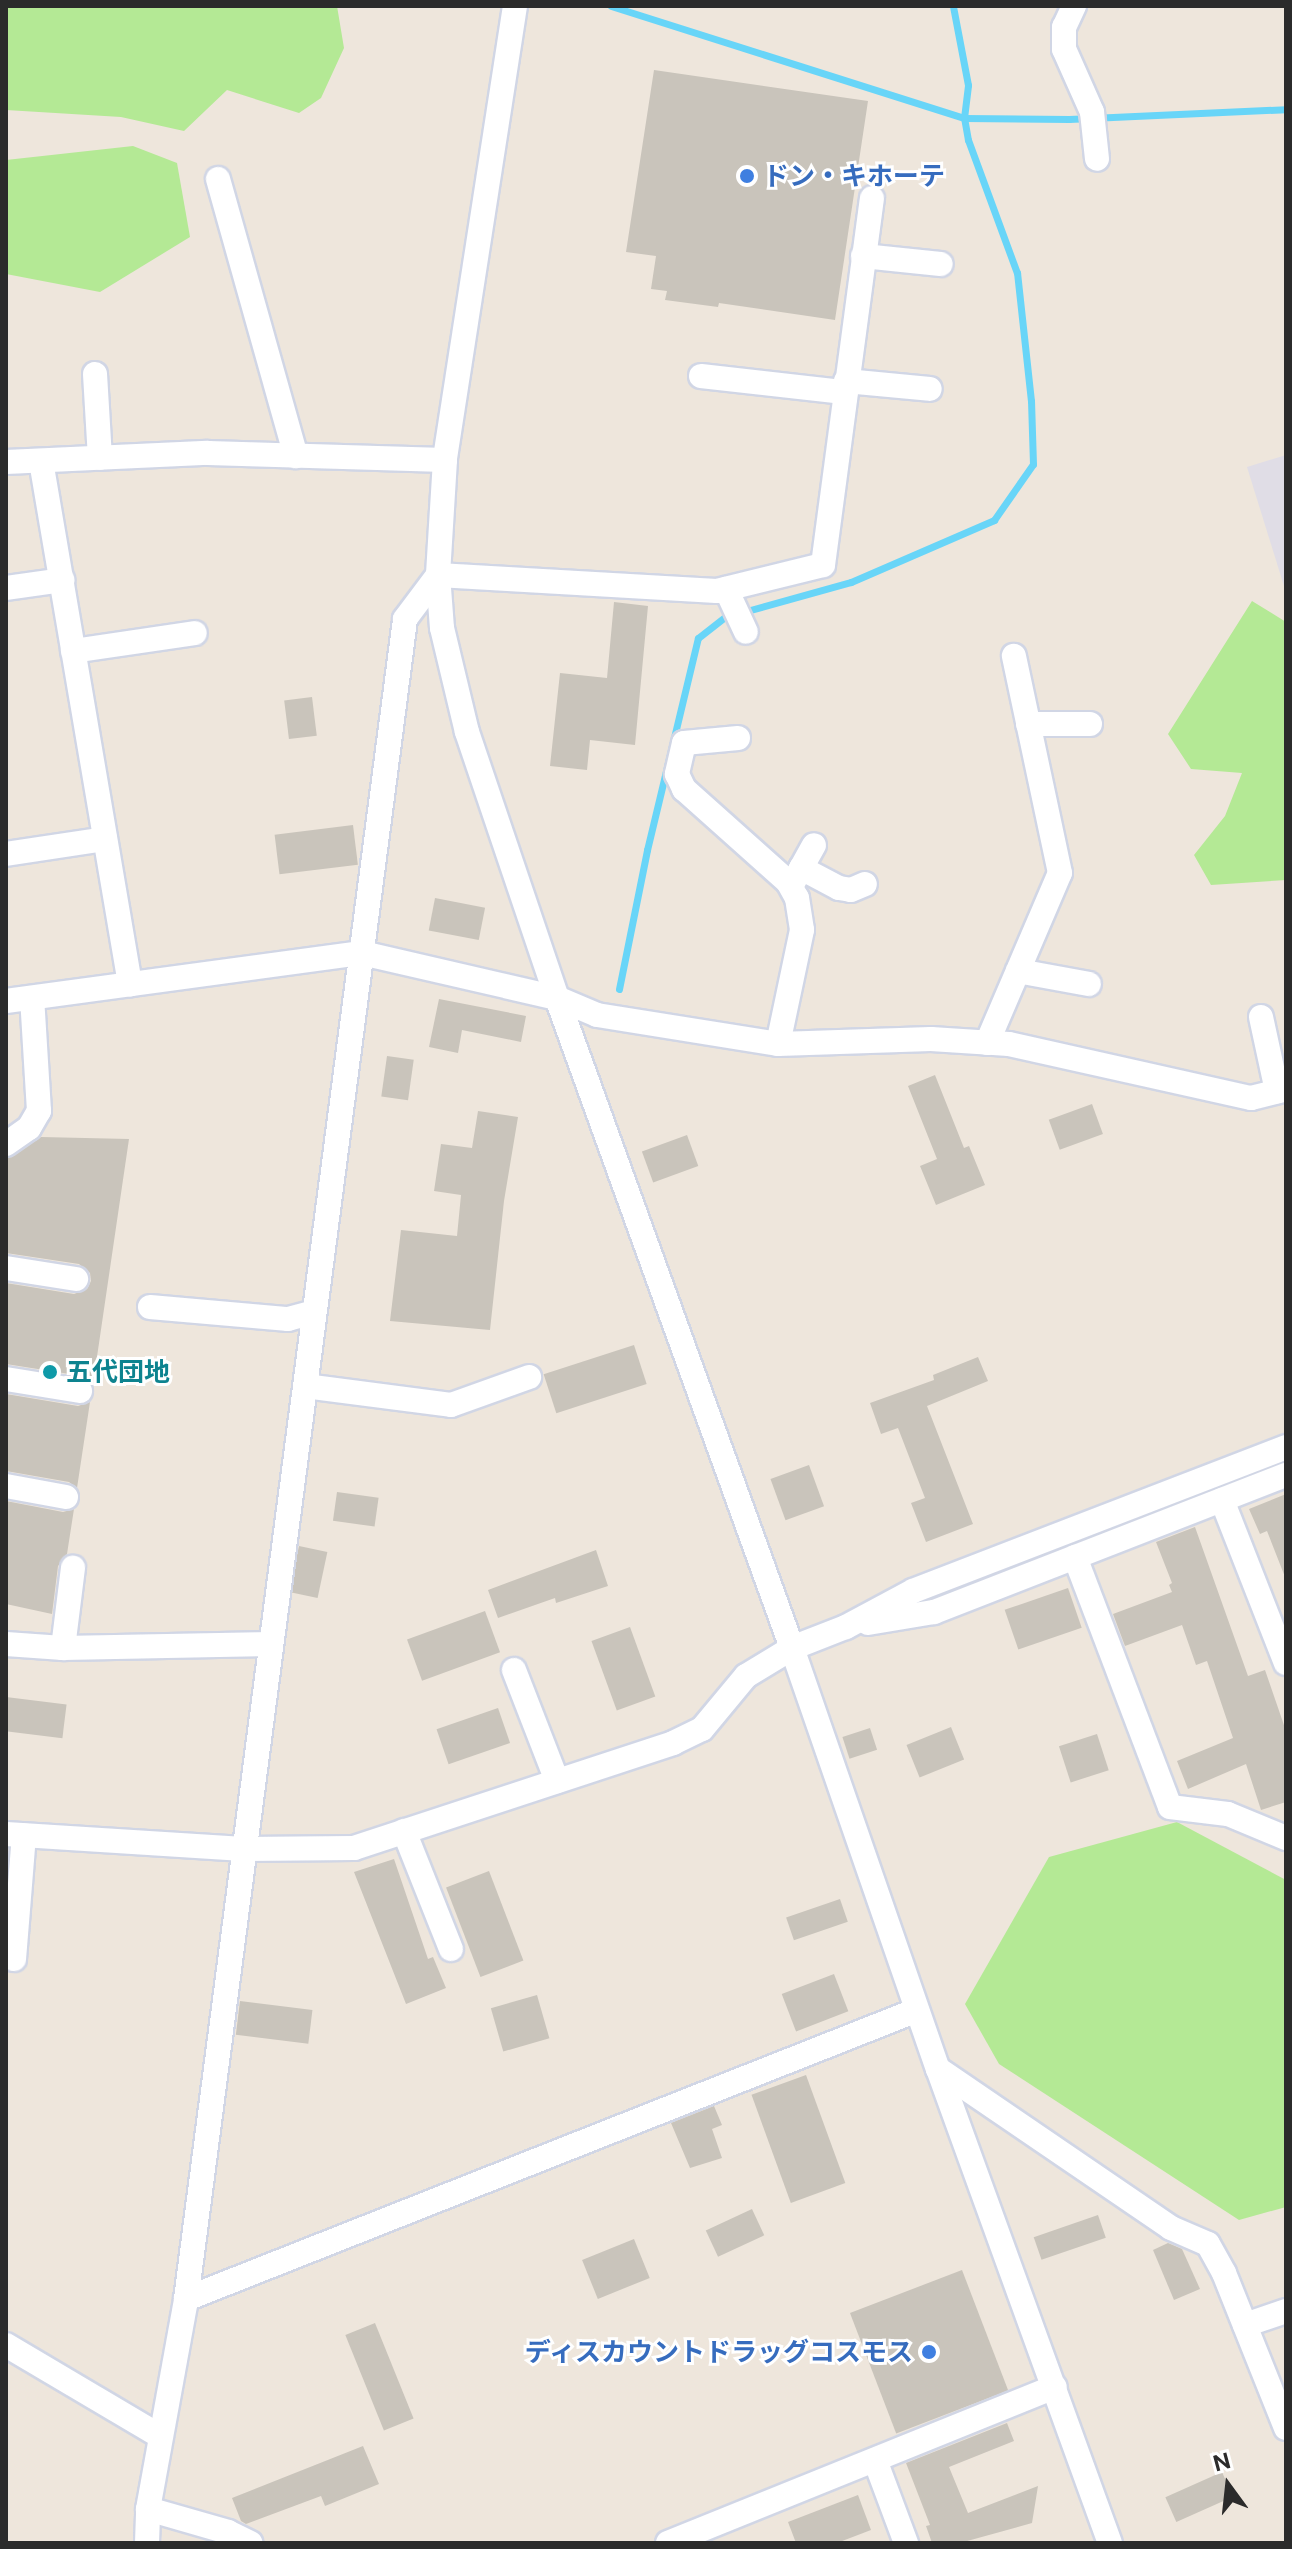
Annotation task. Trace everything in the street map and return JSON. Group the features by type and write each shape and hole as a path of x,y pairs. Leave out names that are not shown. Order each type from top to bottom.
{"street":[{"path":"515,6 445,460 438,575 442,628 467,732 557,998 1110,2543"},
{"path":"1074,6 1064,27 1064,49 1093,118 1097,159"},
{"path":"218,179 296,456"},
{"path":"438,575 728,594 823,565 872,198"},
{"path":"863,256 941,264"},
{"path":"95,374 100,458"},
{"path":"701,376 930,389"},
{"path":"6,462 208,453 445,460"},
{"path":"41,461 130,984"},
{"path":"147,2543 148,2509 186,2299 405,619 438,575"},
{"path":"6,588 62,580"},
{"path":"728,594 745,630"},
{"path":"73,651 195,633"},
{"path":"987,1043 1060,873 1014,656"},
{"path":"1028,724 1090,724"},
{"path":"738,738 684,743 677,774 684,789 796,877 851,890 865,884"},
{"path":"6,854 105,839"},
{"path":"778,1044 802,930 796,877 814,845"},
{"path":"6,1001 362,953 557,998 597,1015 778,1044 931,1039 1009,1044 1251,1098 1281,1090 1261,1017"},
{"path":"1018,971 1089,984"},
{"path":"6,1144 29,1128 39,1111 32,998"},
{"path":"6,1268 76,1279"},
{"path":"150,1307 288,1319 314,1312"},
{"path":"305,1386 451,1405 529,1377"},
{"path":"6,1379 80,1391"},
{"path":"14,1959 15,1834 244,1849 354,1848 673,1743 702,1729 746,1676 792,1648 846,1627 913,1591 1286,1447"},
{"path":"846,1627 934,1612 1286,1475"},
{"path":"6,1486 66,1497"},
{"path":"1222,1500 1286,1663"},
{"path":"1075,1557 1170,1807 1228,1814 1286,1838"},
{"path":"63,1648 73,1568"},
{"path":"6,1644 63,1648 271,1644"},
{"path":"514,1670 557,1781"},
{"path":"404,1831 451,1949"},
{"path":"186,2299 917,2010"},
{"path":"938,2069 1171,2228 1208,2244 1279,2390 1286,2428"},
{"path":"1245,2325 1286,2311"},
{"path":"6,2345 160,2436"},
{"path":"668,2543 1055,2387"},
{"path":"875,2460 906,2543"},
{"path":"148,2509 228,2532 251,2543"}],"shaded area":[{"path":"1286,455 1286,585 1284,586 1247,467"}],"green space":[{"path":"6,6 337,6 344,48 321,98 299,113 227,90 184,131 121,117 6,110"},
{"path":"133,146 177,163 190,237 100,292 6,274 6,160"},
{"path":"1252,601 1286,622 1286,880 1211,885 1194,855 1225,816 1242,773 1191,769 1168,734"},
{"path":"1177,1822 1286,1880 1286,2207 1239,2220 999,2064 965,2004 1049,1857"}],"building":[{"name":"ドン・キホーテ","path":"654,70 868,101 835,320 719,303 718,307 665,300 667,291 651,289 656,256 626,252"},
{"path":"614,602 648,606 635,745 590,740 587,770 550,766 560,673 607,678"},
{"path":"312,697 317,736 289,739 284,700"},
{"path":"353,825 358,865 279,874 275,835"},
{"path":"435,898 485,908 479,940 429,930"},
{"path":"439,999 526,1016 521,1042 462,1030 458,1053 429,1047"},
{"path":"387,1056 414,1060 408,1100 381,1097"},
{"path":"935,1075 964,1148 969,1146 985,1185 936,1205 920,1166 937,1159 908,1086"},
{"path":"1092,1104 1103,1134 1060,1150 1049,1120"},
{"path":"478,1111 518,1117 504,1201 490,1330 390,1321 401,1230 457,1236 461,1195 434,1191 441,1144 472,1148"},
{"path":"687,1135 698,1166 653,1182 642,1151"},
{"path":"41,1137 129,1139 93,1384 82,1376 6,1364 6,1283 74,1294 87,1289 91,1281 90,1273 79,1264 6,1253 6,1159"},
{"path":"634,1345 647,1384 556,1413 544,1374"},
{"path":"978,1357 988,1381 927,1406 973,1524 926,1542 911,1503 925,1498 898,1428 881,1434 870,1403 934,1380 933,1375"},
{"path":"6,1394 78,1406 90,1402 77,1488 69,1482 6,1471"},
{"path":"809,1465 824,1506 786,1520 770,1479"},
{"path":"337,1492 379,1498 375,1527 333,1521"},
{"path":"1286,1494 1285,1577 1267,1531 1260,1534 1249,1509"},
{"path":"6,1501 63,1512 74,1509 67,1554 58,1566 52,1614 6,1604"},
{"path":"1195,1527 1248,1676 1265,1670 1286,1731 1286,1802 1261,1810 1246,1764 1188,1789 1177,1761 1233,1738 1207,1661 1196,1665 1182,1625 1125,1646 1113,1614 1172,1592 1169,1585 1172,1583 1156,1542"},
{"path":"299,1546 327,1552 318,1598 289,1592"},
{"path":"596,1550 608,1586 556,1603 555,1598 498,1618 488,1590"},
{"path":"1068,1588 1082,1628 1018,1650 1005,1610"},
{"path":"485,1611 500,1652 422,1681 407,1639"},
{"path":"630,1627 655,1697 617,1711 591,1641"},
{"path":"6,1697 67,1704 62,1738 6,1731"},
{"path":"498,1708 510,1743 449,1764 437,1729"},
{"path":"951,1727 964,1759 920,1777 906,1745"},
{"path":"870,1728 877,1750 850,1759 842,1737"},
{"path":"1097,1734 1109,1770 1071,1783 1059,1746"},
{"path":"394,1859 428,1959 433,1957 446,1988 406,2004 354,1872"},
{"path":"489,1871 523,1961 480,1977 446,1887"},
{"path":"840,1899 848,1922 794,1940 786,1918"},
{"path":"834,1974 848,2011 796,2031 782,1994"},
{"path":"537,1995 549,2038 503,2051 491,2008"},
{"path":"240,2001 312,2010 308,2044 236,2035"},
{"path":"806,2075 845,2183 791,2203 751,2095"},
{"path":"714,2106 722,2125 712,2129 722,2158 690,2168 671,2123"},
{"path":"752,2209 764,2235 718,2257 706,2231"},
{"path":"1098,2215 1106,2238 1042,2260 1034,2237"},
{"path":"634,2239 650,2278 598,2299 582,2260"},
{"path":"1168,2243 1182,2249 1200,2289 1174,2300 1153,2250"},
{"name":"ディスカウントドラッグコスモス","path":"962,2270 1008,2390 896,2433 850,2313"},
{"path":"375,2323 414,2418 384,2430 345,2335"},
{"path":"1007,2423 1014,2441 949,2467 968,2513 1038,2486 1032,2523 960,2543 932,2543 926,2526 930,2525 906,2463"},
{"path":"363,2446 379,2484 325,2506 321,2496 246,2524 241,2521 232,2498"},
{"path":"1222,2472 1233,2497 1176,2522 1165,2497"},
{"path":"858,2495 871,2530 837,2543 796,2543 788,2522"}],"waterway":[{"path":"611,6 964,118 1069,119 1286,109"},
{"path":"619,989 647,850 698,638 725,617 851,582 994,520 1033,464 1031,401 1017,273 968,140 964,118 968,85 953,6"}],"place":[{"name":"ドン・キホーテ","path":"747,176"},
{"name":"五代団地","path":"50,1372"},
{"name":"ディスカウントドラッグコスモス","path":"929,2352"}]}
